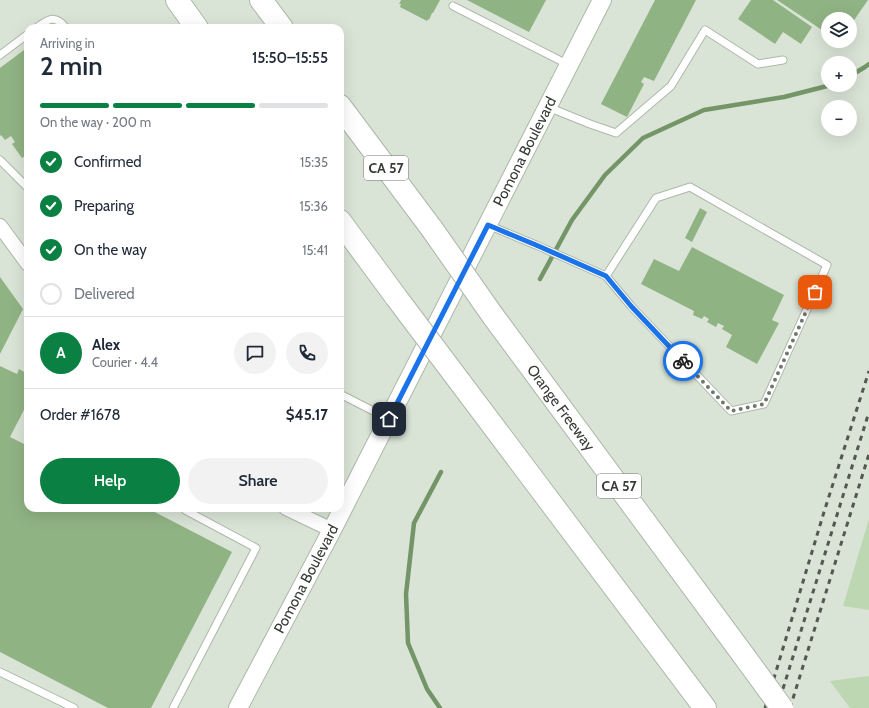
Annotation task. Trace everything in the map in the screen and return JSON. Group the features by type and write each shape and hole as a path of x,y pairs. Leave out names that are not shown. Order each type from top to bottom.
{"highway":[{"path":"177,0 194,24"},
{"path":"261,0 279,24"},
{"name":"Orange Freeway","path":"344,111 432,229 493,316 782,708"},
{"path":"344,226 705,708"}],"street":[{"name":"Pomona Boulevard","path":"344,507 602,0"},
{"path":"0,226 24,259"},
{"path":"294,512 332,530"},
{"name":"Pomona Boulevard","path":"238,708 341,512"}],"lane":[{"path":"453,6 569,65"},
{"path":"41,24 46,20 56,19 63,24"},
{"path":"548,107 616,133 671,86 705,30 758,64 783,60"},
{"path":"0,55 24,37"},
{"path":"0,160 24,184"},
{"path":"488,225 606,276 631,306 731,411 764,404 827,264 690,187 656,198 606,276"},
{"path":"344,396 389,419"},
{"path":"173,708 256,548 190,512"},
{"path":"0,672 74,708"}],"green space":[{"path":"869,519 869,610 843,606"},
{"path":"869,676 869,708 850,708 830,681"}],"building":[{"path":"401,0 440,0 427,21 400,7 401,4 399,4"},
{"path":"467,0 546,0 529,32"},
{"path":"655,0 696,0 654,81 644,77 641,82 644,84 627,117 601,104"},
{"path":"751,0 773,0 812,27 801,44 783,32 775,44 738,19"},
{"path":"777,0 868,0 857,16 857,12 821,12 821,29"},
{"path":"24,50 24,157 22,158 12,144 15,142 11,136 5,140 1,135 0,136 0,68"},
{"path":"700,208 707,212 692,242 685,238"},
{"path":"692,247 784,295 772,320 779,323 757,364 726,347 732,335 722,329 724,326 718,323 716,327 707,322 709,319 704,316 702,319 693,315 694,311 641,284 654,259 679,271"},
{"path":"0,277 23,309 0,354"},
{"path":"0,366 17,374 19,369 24,372 24,410 10,437 24,444 24,512 155,512 232,552 151,708 108,708 0,652"}],"waterway":[{"path":"857,72 869,64"},
{"path":"540,279 572,220 605,175 643,138 704,110 784,97 821,88"},
{"path":"440,708 427,689 408,643 406,594 414,523 441,472"}],"railway":[{"path":"765,708 824,512 869,371"},
{"path":"777,708 869,412"},
{"path":"790,708 869,454"}],"way so far":[{"path":"683,361 731,411 764,404 815,292"}],"route":[{"path":"389,419 488,225 606,276 631,306 683,361"}]}
